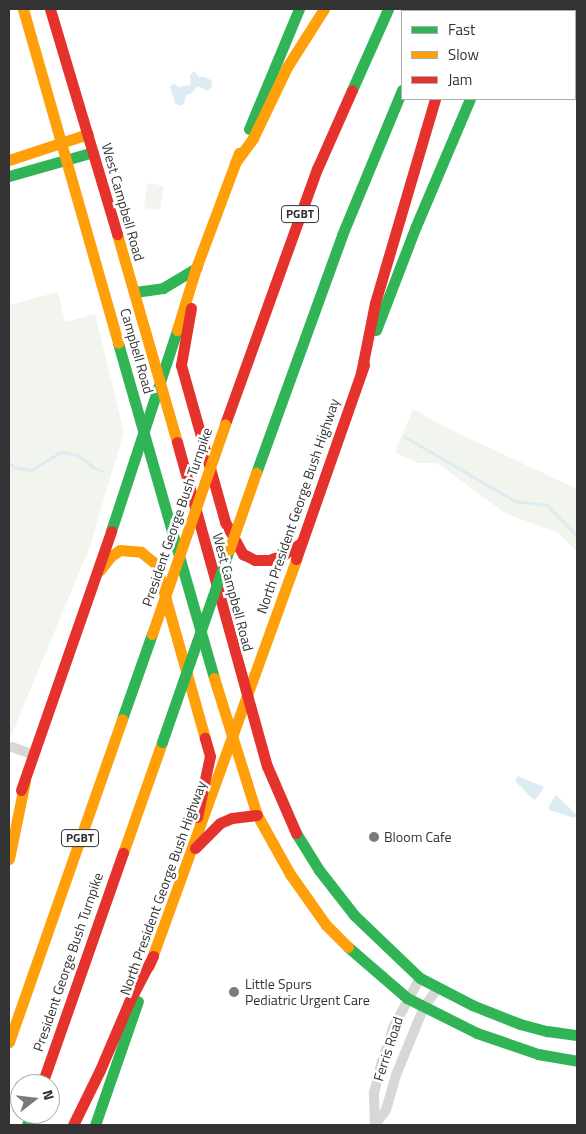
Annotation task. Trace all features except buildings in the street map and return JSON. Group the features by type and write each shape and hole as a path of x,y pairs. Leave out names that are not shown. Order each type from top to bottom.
{"main road":[{"path":"23,9 67,159"},
{"name":"West Campbell Road","path":"50,9 161,382 268,769 293,828 324,876 354,916 420,978 438,988 520,1024 547,1031 577,1035"},
{"path":"9,826 93,578 145,432 196,268 235,163 300,9"},
{"path":"235,163 253,138 287,66 324,9"},
{"name":"President George Bush Turnpike","path":"9,1042 225,424 318,169 388,9"},
{"name":"President George Bush Turnpike","path":"46,1074 256,473 342,235 401,92"},
{"path":"361,373 375,303 435,100"},
{"name":"North President George Bush Highway","path":"95,1125 153,956 232,741 389,293 470,100"},
{"path":"9,160 88,134"},
{"path":"9,176 93,152"},
{"name":"Campbell Road","path":"67,159 145,432"},
{"path":"135,292 163,288 196,268"},
{"path":"196,268 181,365 225,522 242,554 255,560 269,560 283,555 301,543"},
{"path":"145,432 232,741 257,816 290,874 326,925 359,958 407,998 477,1033 538,1054 577,1061"},
{"path":"93,578 110,557 120,550 141,552 156,564 210,756 190,855"},
{"path":"9,859 24,781"},
{"path":"190,855 220,823 232,818 257,816"},
{"path":"73,1125 100,1070 129,1002 153,956"}],"street":[{"path":"12,747 34,755"},
{"name":"Ferris Road","path":"375,1125 374,1093 394,1026 407,998 420,978"},
{"name":"Ferris Road","path":"375,1125 386,1110 396,1075 424,1007 438,988"}],"shaded area":[{"path":"194,71 199,77 211,80 212,87 207,91 197,87 192,93 186,95 184,104 180,106 175,103 170,87 174,83 178,87 191,85 190,75"},
{"path":"148,183 164,186 160,210 144,208"},
{"path":"58,292 65,322 95,314 124,432 89,549 9,741 9,305"},
{"path":"413,409 447,428 577,489 577,552 558,533 505,513 437,463 417,463 395,452"},
{"path":"518,776 544,787 537,798 534,800 515,781"},
{"path":"556,795 577,815 574,818 549,810 549,806"}],"waterway":[{"path":"405,437 515,501 547,505 577,536"},
{"path":"9,463 14,467 31,470 61,452 78,455 93,467 102,471"}],"traffic: fast":[{"path":"249,129 299,9"},
{"path":"352,90 388,9"},
{"path":"256,473 342,235 401,92"},
{"path":"376,330 416,226 470,100"},
{"path":"9,176 93,152"},
{"path":"135,292 163,288 196,268"},
{"path":"111,531 177,330"},
{"path":"118,343 214,678"},
{"path":"162,742 229,550"},
{"path":"122,719 152,634"},
{"path":"296,833 319,870 354,915 420,978 472,1005 520,1024 547,1031 577,1035"},
{"path":"348,947 407,998 477,1033 538,1054 577,1061"},
{"path":"95,1125 138,1001"}],"traffic: slow":[{"path":"23,9 118,343"},
{"path":"235,163 253,138 287,67 324,9"},
{"path":"9,160 88,134"},
{"path":"177,330 196,268 239,153"},
{"path":"117,234 177,442"},
{"path":"152,634 225,424"},
{"path":"229,550 256,473"},
{"path":"100,570 110,557 120,550 141,552 156,564 205,738"},
{"path":"149,966 296,559"},
{"path":"214,678 257,815 290,874 326,925 348,947"},
{"path":"9,1042 122,719"},
{"path":"123,853 162,742"},
{"path":"9,859 25,781"}],"traffic: jam":[{"path":"50,9 117,234"},
{"path":"225,424 317,169 352,90"},
{"path":"361,373 375,303 435,100"},
{"path":"191,308 181,365 225,522 243,554 255,560 269,560 283,555 301,543"},
{"path":"296,559 364,365"},
{"path":"177,442 267,766 296,833"},
{"path":"21,790 111,531"},
{"path":"197,817 210,756 205,738"},
{"path":"195,848 220,823 232,818 257,815"},
{"path":"46,1074 123,853"},
{"path":"73,1125 100,1070 129,1002 153,956"}],"place":[{"name":"Bloom Cafe","path":"374,837"},
{"name":"Little Spurs Pediatric Urgent Care","path":"234,992"}]}
